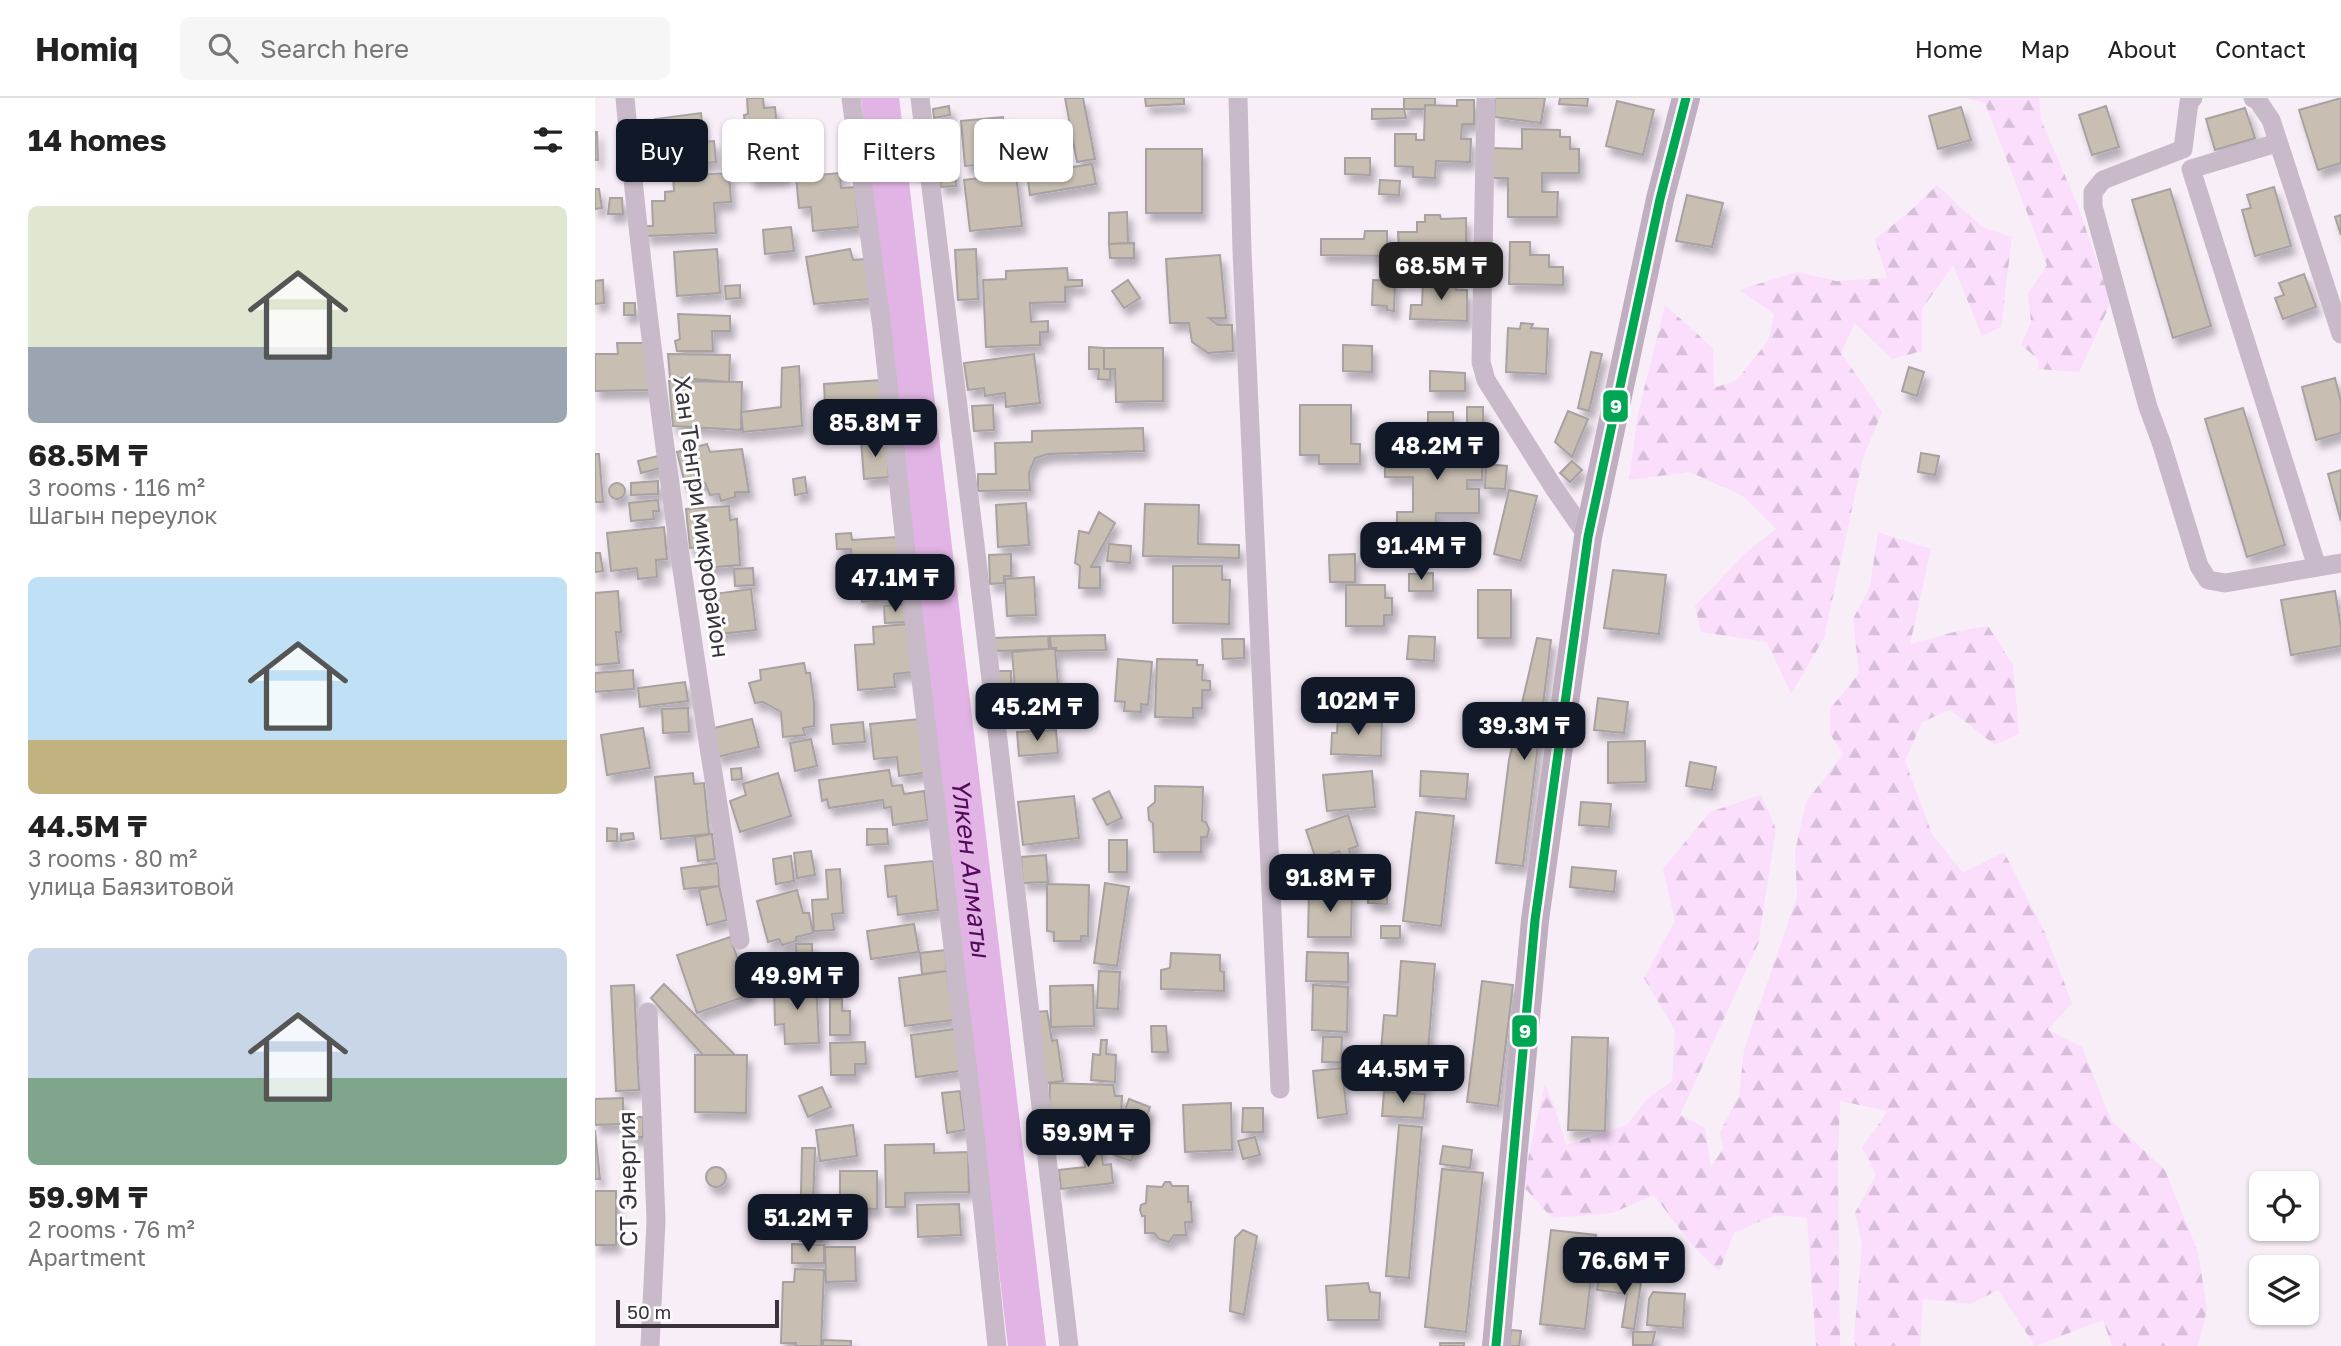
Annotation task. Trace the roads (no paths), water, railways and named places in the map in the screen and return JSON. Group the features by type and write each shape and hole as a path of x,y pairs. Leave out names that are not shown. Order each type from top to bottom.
{"street":[{"name":"Хан Тенгри микрорайон","path":"625,98 662,430 740,940"},
{"path":"851,98 882,328 908,571 974,1115 997,1346"},
{"path":"920,98 1069,1346"},
{"path":"1238,98 1242,251 1280,1089"},
{"path":"1486,98 1481,362 1486,380 1588,537"},
{"path":"1496,1346 1535,920 1588,537 1660,199 1686,98"},
{"path":"2193,98 2189,102 2183,149 2103,180 2093,192 2093,206 2148,407 2199,566 2208,580 2225,583 2341,563"},
{"path":"2253,98 2271,120 2341,334"},
{"path":"2277,143 2191,169 2317,567"},
{"name":"СТ Энергия","path":"648,1012 656,1221 650,1346"}],"waterway":[{"name":"Үлкен Алматы","path":"880,98 1027,1346"}]}
